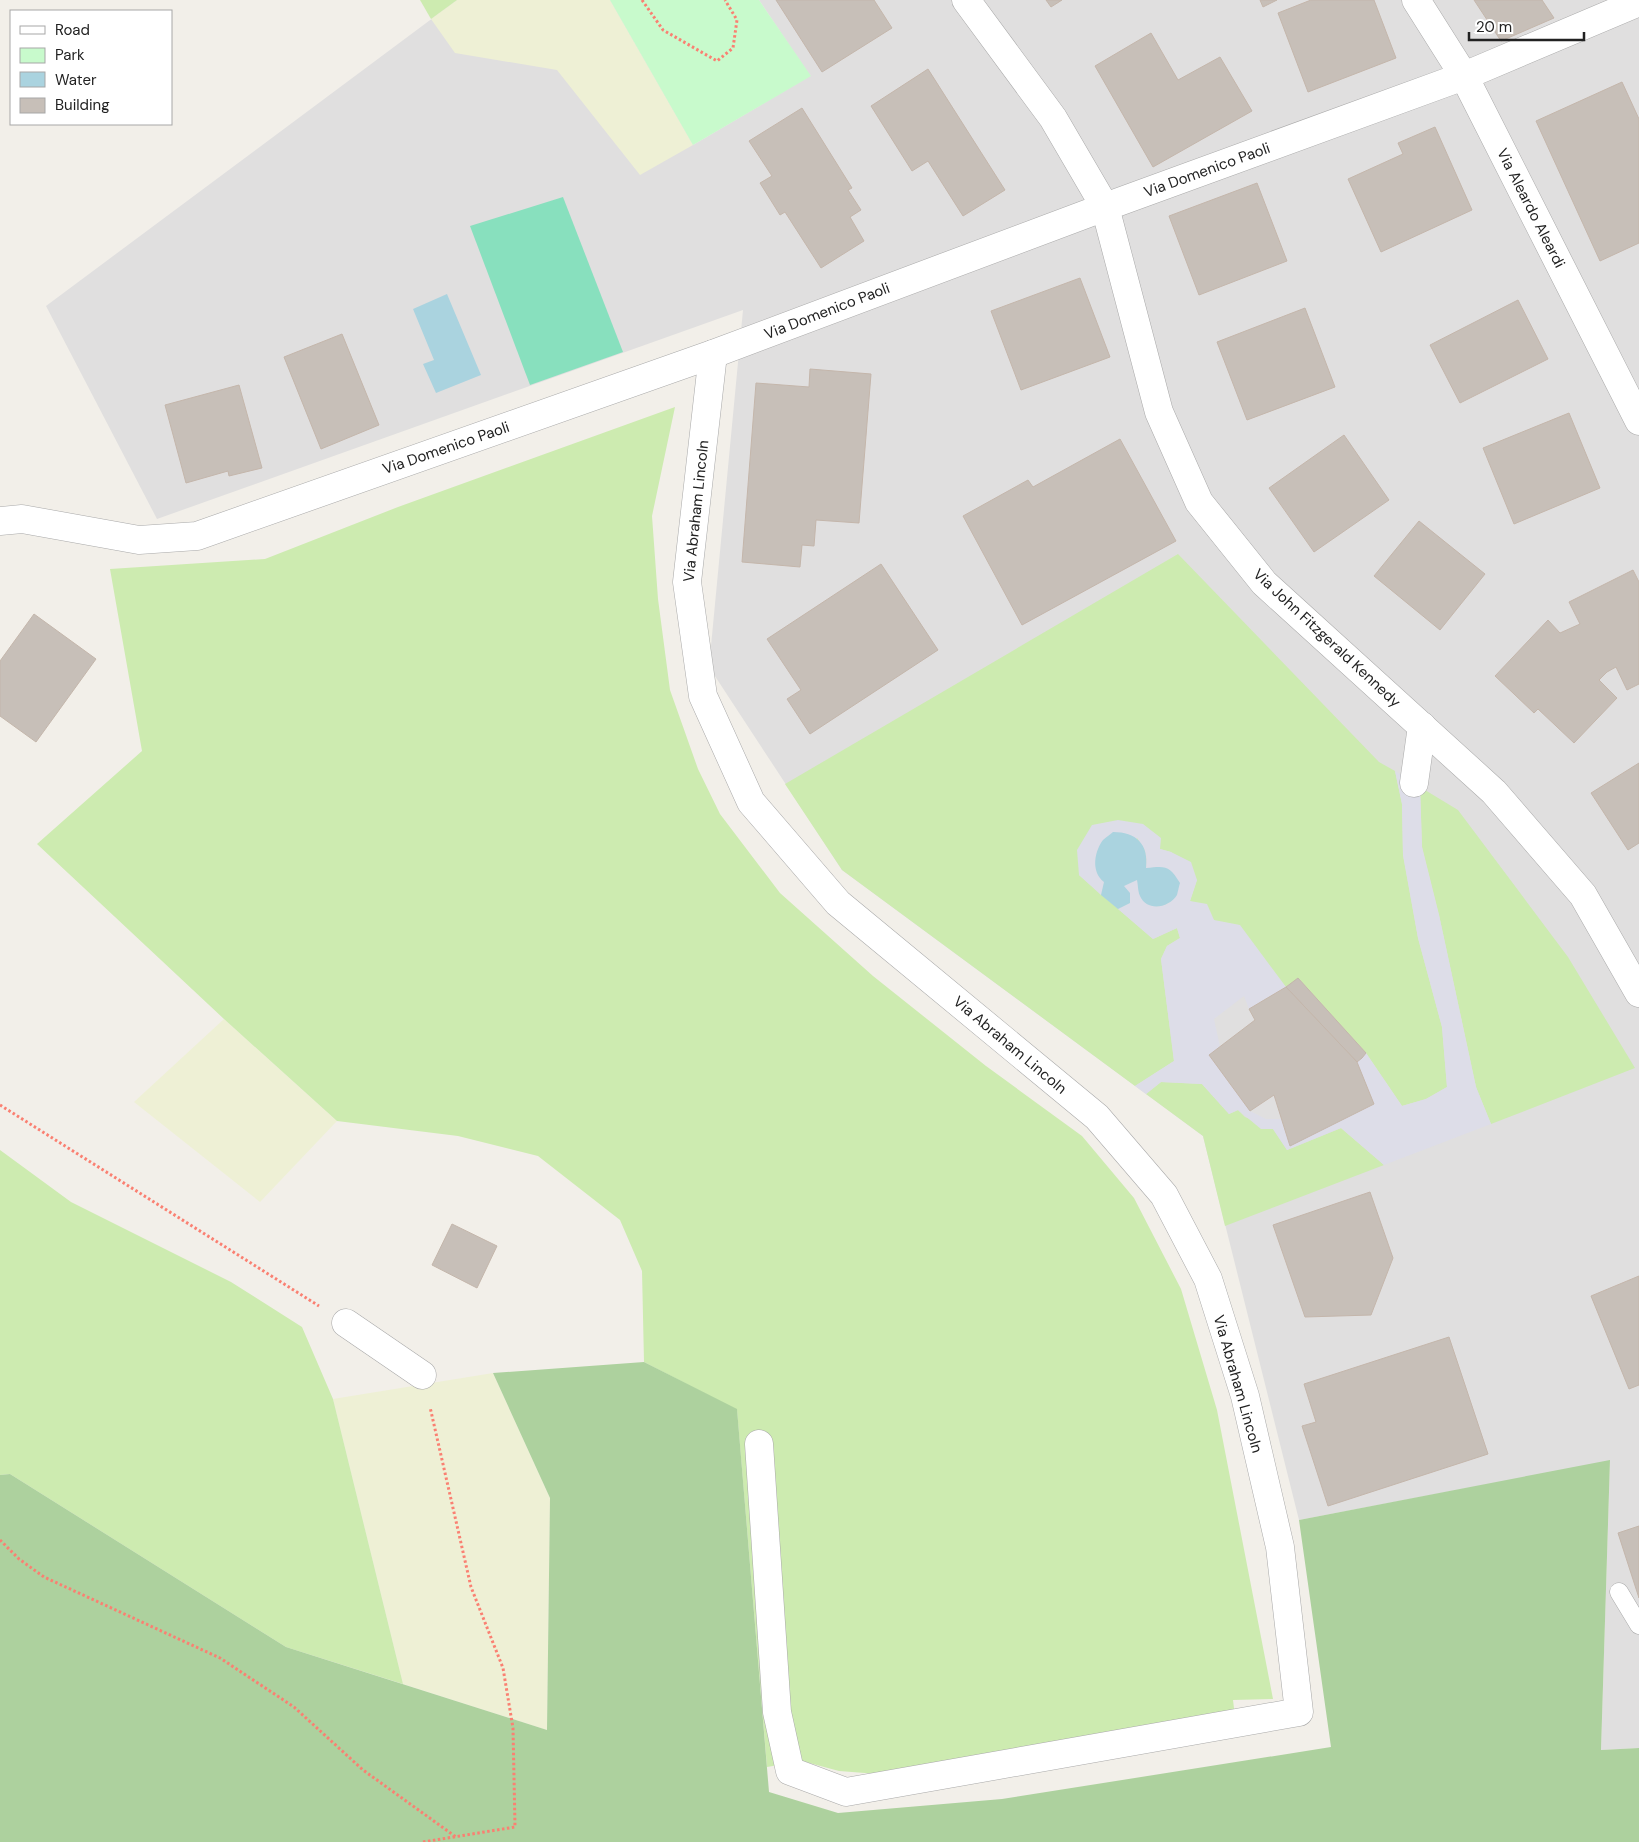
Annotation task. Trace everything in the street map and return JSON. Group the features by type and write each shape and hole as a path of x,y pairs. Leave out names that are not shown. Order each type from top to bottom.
{"street":[{"name":"Via John Fitzgerald Kennedy","path":"966,0 1053,118 1105,207 1159,412 1199,502 1264,583 1494,792 1583,895 1639,994"},
{"name":"Via Aleardo Aleardi","path":"1416,0 1464,76 1639,421"},
{"name":"Via Domenico Paoli","path":"0,521 22,519 139,540 197,536 713,354 1105,207 1464,76 1639,2"},
{"name":"Via Abraham Lincoln","path":"713,354 688,582 703,696 750,802 838,903 1098,1117 1164,1194 1208,1279 1245,1396 1280,1547 1300,1712 846,1792 790,1771 777,1712 759,1444"},
{"path":"1414,783 1422,726"},
{"path":"346,1323 422,1375"}],"lane":[{"path":"1619,1592 1639,1625"}],"path":[{"path":"642,0 663,30 717,61 733,48 737,20 725,0"},
{"path":"0,1105 346,1323"},
{"path":"422,1375 471,1586 503,1668 513,1728 516,1827 423,1842"},
{"path":"0,1540 19,1559 44,1577 220,1658 294,1707 363,1770 456,1838"}],"shaded area":[{"path":"457,0 610,0 693,145 810,76 759,0 1639,0 1639,1748 1601,1750 1610,1461 1299,1520 1203,1136 842,870 709,667 743,310 157,519 46,306"},
{"path":"1395,771 1420,787 1422,847 1439,915 1476,1087 1491,1124 1384,1165 1341,1128 1287,1150 1273,1129 1261,1129 1238,1110 1229,1114 1202,1084 1161,1082 1146,1094 1135,1086 1174,1061 1161,959 1167,946 1180,938 1177,928 1153,939 1118,909 1130,903 1123,886 1137,880 1157,907 1168,904 1177,894 1146,868 1147,859 1144,849 1137,838 1104,882 1101,895 1079,875 1077,850 1092,825 1118,820 1143,824 1161,838 1160,849 1191,862 1197,880 1190,901 1207,904 1214,920 1240,925 1286,987 1249,1009 1244,996 1214,1019 1220,1047 1209,1055 1250,1111 1266,1119 1281,1119 1290,1145 1374,1104 1357,1062 1366,1053 1402,1106 1426,1099 1447,1087 1442,1027 1418,938 1403,855 1402,804"}],"green space":[{"path":"420,0 457,0 431,19"},
{"path":"457,0 610,0 693,145 640,175 557,70 455,53 431,19"},
{"path":"610,0 759,0 811,76 693,145"},
{"path":"563,197 623,352 530,385 470,226"},
{"path":"675,407 652,516 658,599 670,690 698,769 720,814 780,893 873,976 986,1066 1082,1136 1134,1198 1181,1289 1217,1410 1273,1699 1233,1700 1235,1717 878,1774 839,1771 802,1761 767,1767 737,1410 644,1362 642,1271 620,1220 538,1156 458,1136 337,1121 224,1019 37,844 142,751 110,569 265,559 398,507"},
{"path":"1178,554 1379,762 1395,771 1402,804 1403,855 1418,938 1442,1027 1447,1087 1426,1099 1402,1106 1366,1053 1299,979 1286,987 1214,920 1190,901 1197,880 1171,852 1160,849 1079,875 1153,939 1177,928 1180,938 1167,946 1161,959 1174,1061 1135,1086 842,870 785,784"},
{"path":"1420,787 1458,810 1568,957 1635,1068 1491,1124 1476,1087 1439,915 1422,847"},
{"path":"224,1019 337,1121 260,1202 134,1102"},
{"path":"1161,1082 1202,1084 1229,1114 1238,1110 1245,1117 1273,1129 1287,1150 1341,1128 1384,1165 1225,1226 1203,1136 1146,1094"},
{"path":"0,1150 71,1202 231,1282 302,1327 333,1399 403,1684 286,1647 10,1474 0,1475"},
{"path":"644,1362 737,1409 769,1792 838,1813 1002,1799 1331,1747 1299,1520 1610,1460 1601,1750 1639,1748 1639,1842 0,1842 0,1475 10,1474 286,1647 547,1730 550,1498 493,1373"},
{"path":"493,1373 550,1498 547,1730 403,1684 333,1399"}],"water":[{"path":"447,294 481,375 436,393 423,364 434,360 413,309"},
{"path":"1113,832 1128,834 1139,841 1145,852 1146,868 1163,867 1173,873 1180,883 1177,895 1169,903 1153,906 1143,901 1138,890 1137,880 1124,886 1130,893 1130,903 1118,909 1101,895 1104,882 1097,873 1096,856 1103,840"}],"building":[{"path":"776,0 874,0 892,28 822,72"},
{"path":"1046,0 1062,0 1051,7"},
{"path":"1260,0 1277,0 1263,7"},
{"path":"1311,0 1374,0 1396,58 1308,92 1278,13"},
{"path":"1474,0 1542,0 1554,18 1501,41"},
{"path":"1151,33 1178,80 1220,57 1252,111 1153,167 1095,66"},
{"path":"928,69 1005,190 963,216 928,161 912,171 871,106"},
{"path":"1622,82 1639,119 1639,243 1600,261 1536,121"},
{"path":"802,108 852,188 848,190 861,210 850,217 864,241 821,268 785,212 780,215 760,183 772,176 749,141"},
{"path":"1435,127 1472,210 1381,252 1348,179 1403,154 1398,143"},
{"path":"1257,183 1287,261 1199,295 1169,216"},
{"path":"1080,278 1110,357 1021,390 991,311"},
{"path":"1518,300 1548,359 1460,403 1430,345"},
{"path":"1305,308 1335,387 1247,420 1217,342"},
{"path":"342,334 379,425 321,449 284,357"},
{"path":"810,369 871,374 859,523 816,520 814,546 802,545 800,567 742,562 756,383 809,387"},
{"path":"239,385 262,468 229,476 228,471 186,483 165,405"},
{"path":"1569,413 1600,488 1514,524 1483,448"},
{"path":"1344,435 1389,500 1314,552 1269,488"},
{"path":"1120,439 1176,541 1022,625 963,516 1028,480 1033,487"},
{"path":"1419,521 1485,574 1440,630 1374,576"},
{"path":"881,564 938,650 810,734 787,699 801,690 767,639"},
{"path":"1633,570 1639,582 1639,684 1627,690 1616,667 1607,672 1599,680 1617,698 1574,743 1538,709 1534,713 1495,676 1548,620 1560,633 1580,624 1569,602"},
{"path":"34,614 96,659 36,742 0,716 0,661"},
{"path":"1639,763 1639,843 1628,850 1591,793"},
{"path":"1298,978 1366,1053 1357,1062 1286,987"},
{"path":"1286,987 1357,1062 1374,1104 1290,1146 1274,1095 1250,1111 1209,1055 1255,1020 1249,1009"},
{"path":"1370,1192 1393,1258 1371,1315 1305,1317 1273,1225"},
{"path":"452,1224 497,1246 477,1288 432,1265"},
{"path":"1639,1276 1639,1385 1629,1389 1591,1296"},
{"path":"1449,1337 1488,1454 1328,1506 1302,1426 1316,1422 1304,1384"},
{"path":"1639,1526 1639,1598 1618,1533"}]}
